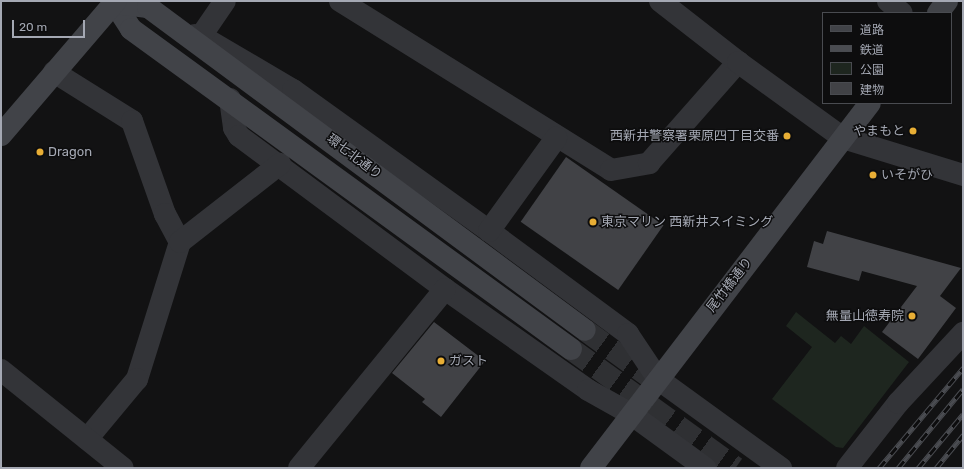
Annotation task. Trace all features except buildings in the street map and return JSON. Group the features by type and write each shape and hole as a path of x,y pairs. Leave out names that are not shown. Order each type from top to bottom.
{"street":[{"path":"225,1 194,35 293,90 489,231 628,334 658,380 781,468"},
{"path":"340,1 556,138 611,170 648,163 738,62"},
{"path":"660,1 738,62 843,138 963,175"},
{"path":"888,1 901,12"},
{"path":"939,12 947,1"},
{"path":"1,134 115,2"},
{"name":"環七北通り","path":"115,2 148,7 194,35 585,330"},
{"name":"環七北通り","path":"115,2 131,29 230,99 571,349"},
{"path":"54,72 132,120 165,214 180,242"},
{"path":"230,99 234,128 239,136 280,164 445,289 588,390 631,414 705,468"},
{"name":"尾竹橋通り","path":"591,468 869,104"},
{"path":"489,231 556,138"},
{"path":"87,439 137,379 180,242 280,164"},
{"path":"299,468 445,289"},
{"path":"847,468 898,403 963,333"},
{"path":"1,370 123,468"}],"green space":[{"path":"796,312 835,343 841,336 851,344 864,326 909,362 843,448 836,447 772,399 812,347 786,326"}],"tunnel":[{"path":"585,330 662,386"},
{"path":"571,349 736,468"}],"railway":[{"path":"879,468 963,368"},
{"path":"898,468 963,389"},
{"path":"918,468 963,414"},
{"path":"936,468 963,435"}],"place":[{"name":"やまもと","path":"913,131"},
{"name":"西新井警察署栗原四丁目交番","path":"787,136"},
{"name":"Dragon","path":"40,152"},
{"name":"いそがひ","path":"873,175"},
{"name":"東京マリン 西新井スイミング","path":"593,222"},
{"name":"無量山徳寿院","path":"912,316"},
{"name":"ガスト","path":"441,361"}]}
